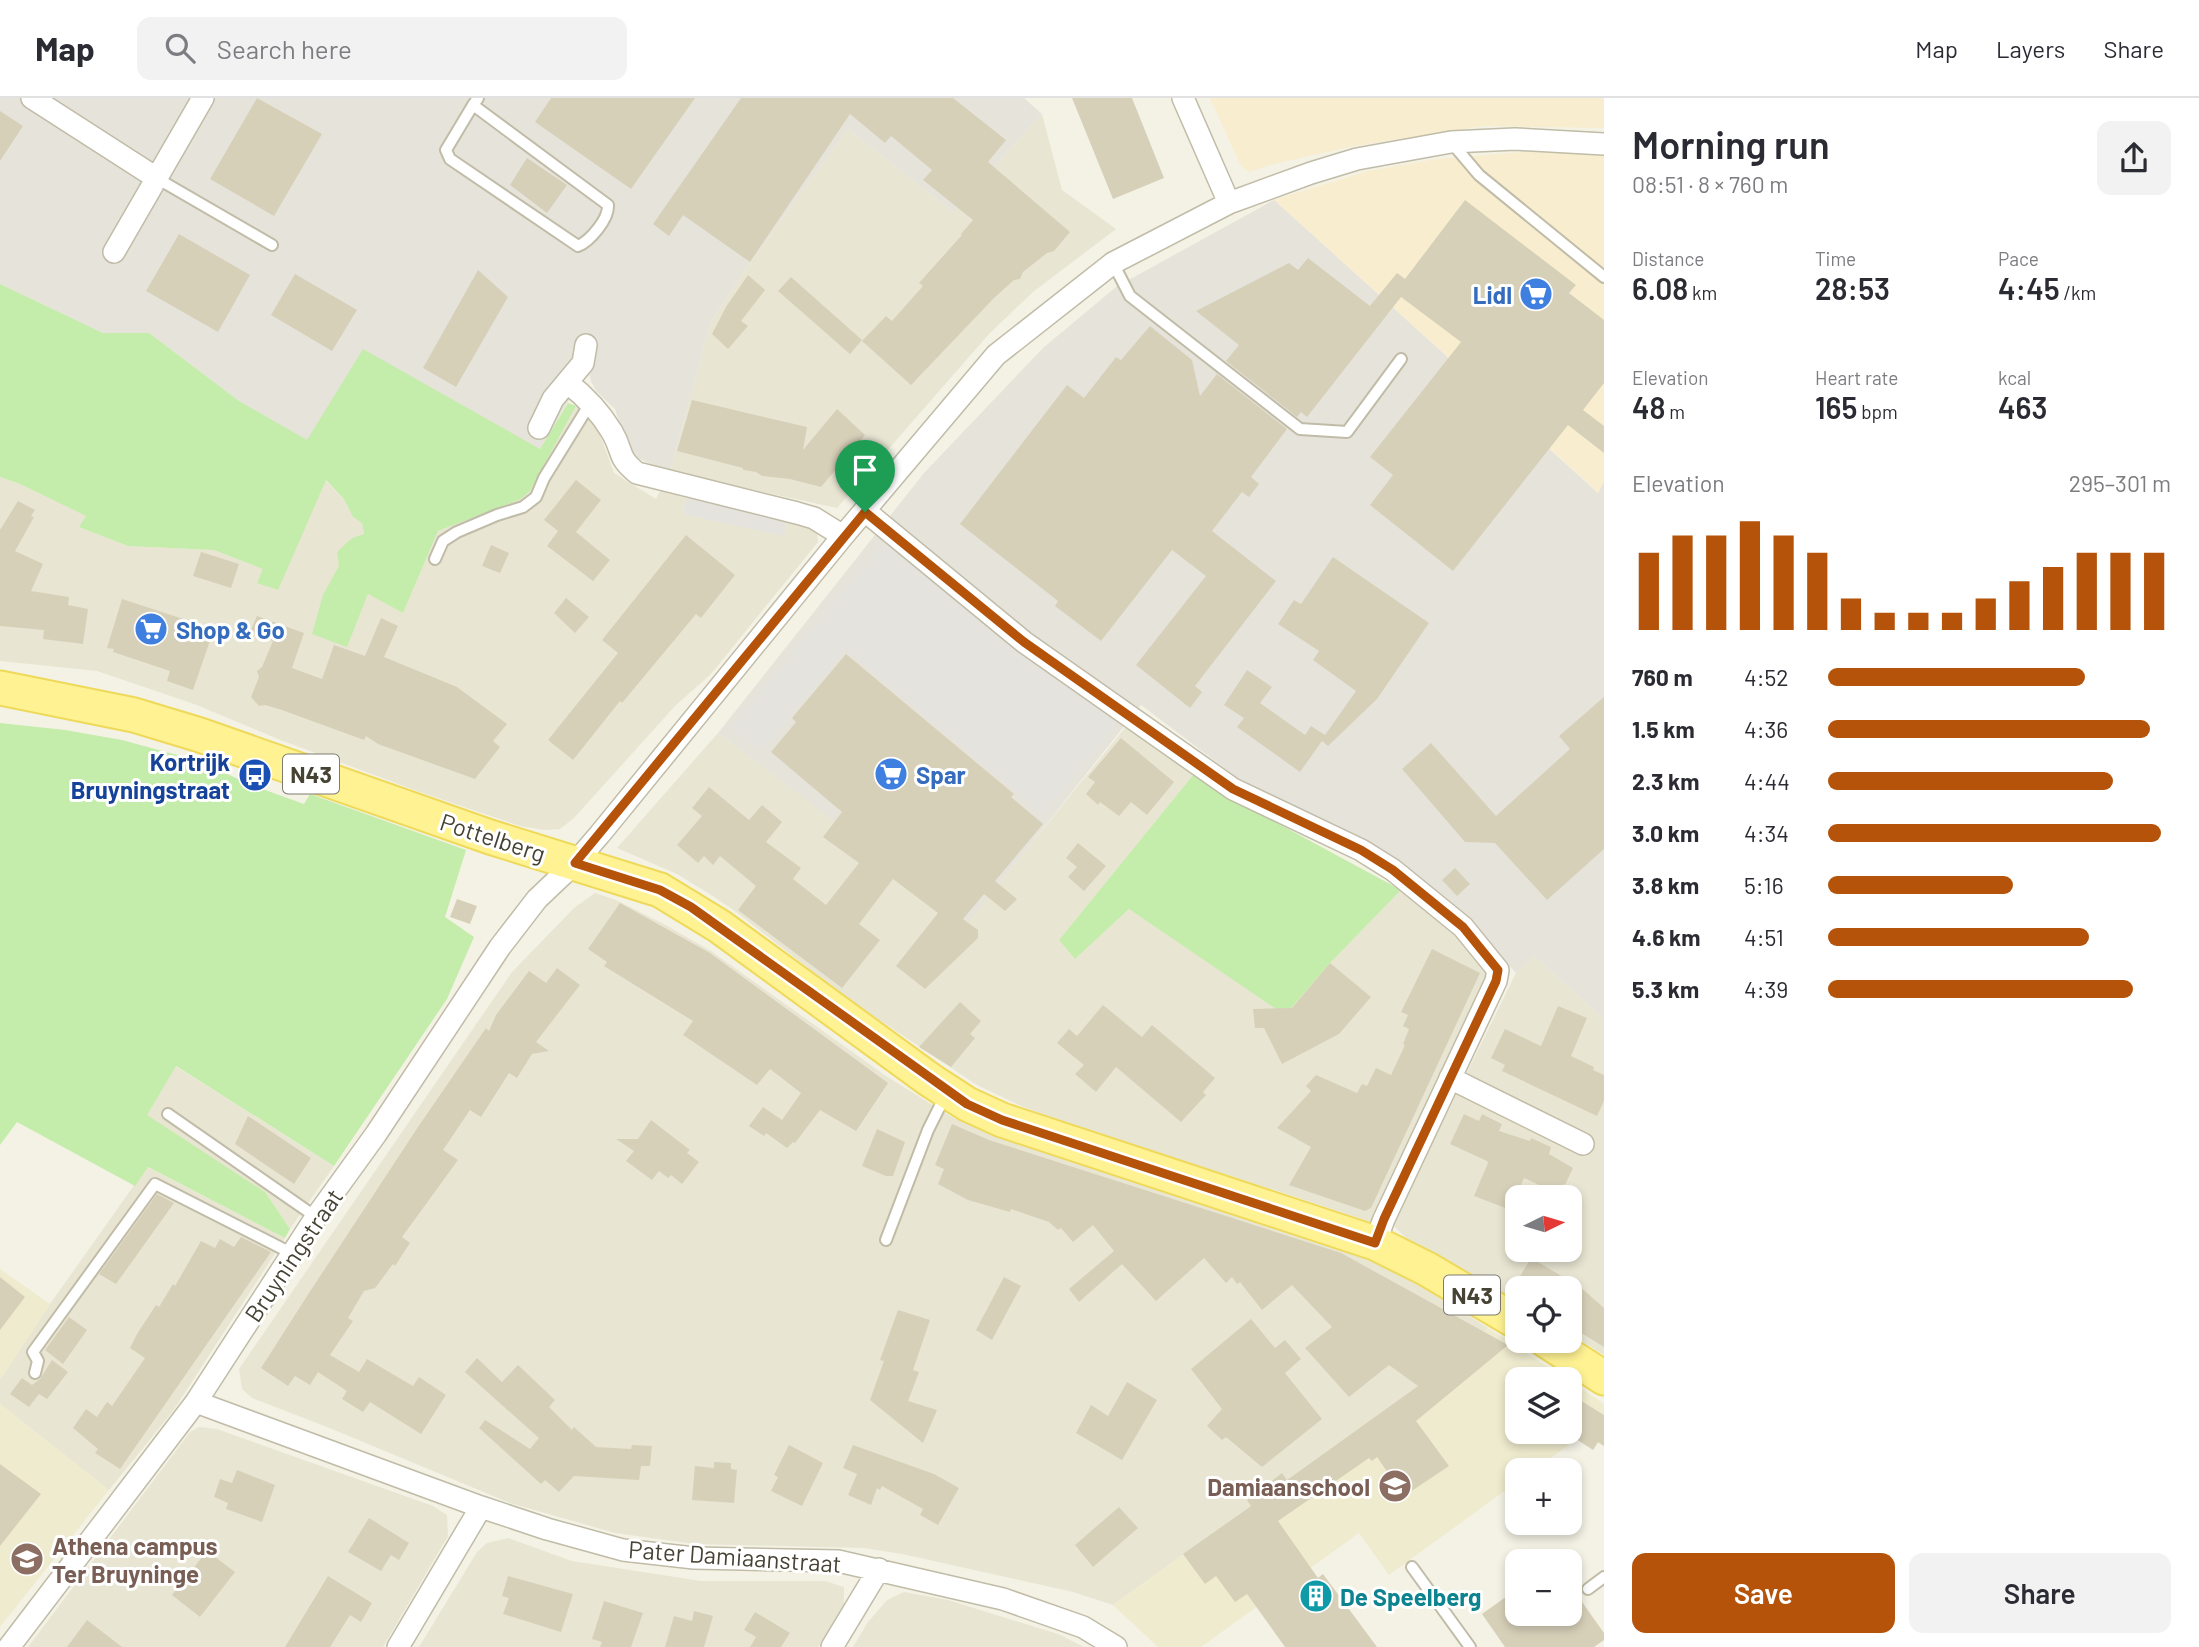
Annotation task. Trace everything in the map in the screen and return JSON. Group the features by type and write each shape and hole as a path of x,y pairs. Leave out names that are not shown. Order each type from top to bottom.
{"main road":[{"name":"Pottelberg","path":"0,688 134,715 200,735 490,837 660,890 691,907 967,1104 1002,1120 1375,1243 1427,1269 1505,1315"},
{"name":"Pottelberg","path":"0,698 43,698"},
{"path":"1565,1353 1604,1378"}],"street":[{"path":"32,98 158,178"},
{"path":"114,251 202,98"},
{"path":"1182,98 1229,203"},
{"name":"Bruyningstraat","path":"9,1647 197,1402 316,1217 376,1134 500,947 537,898 575,863 996,355 1113,263 1229,203 1311,173 1357,159 1451,142 1553,139 1604,144"},
{"path":"539,428 553,399 583,363 586,345"},
{"path":"568,383 591,402 614,434 623,461 638,473 814,518 844,536"},
{"path":"865,512 1024,642 1233,789 1361,850 1393,870 1463,927 1498,970 1496,981 1375,1243"},
{"path":"1450,1078 1583,1144"},
{"name":"Pater Damiaanstraat","path":"197,1402 481,1507 623,1550 694,1558 838,1561 879,1569 1003,1599 1043,1612 1083,1627 1116,1647"},
{"path":"398,1647 481,1507"},
{"path":"832,1647 879,1569"}],"lane":[{"path":"476,102 608,205 608,211 587,242 578,246 450,159 446,150 476,102"},
{"path":"1451,142 1479,174 1604,277"},
{"path":"158,178 272,245"},
{"path":"1113,263 1130,296 1300,429 1347,432 1401,359"},
{"path":"435,559 443,541 497,514 523,507 536,497 544,478 591,402"},
{"path":"886,1240 947,1091"},
{"path":"168,1114 316,1217"},
{"path":"35,1374 38,1361 33,1352 155,1184 293,1254"},
{"path":"1412,1567 1469,1647"},
{"path":"1588,1588 1604,1577"}],"shaded area":[{"path":"0,98 1024,98 1042,114 953,212 848,129 711,321 670,472 637,458 626,443 615,409 596,391 588,368 540,449 518,438 307,441 239,401 149,333 103,333 0,284"},
{"path":"1210,98 1604,98 1604,128 1484,126 1354,146 1249,172 1241,166"},
{"path":"1042,114 1062,190 1116,229 1033,292 989,334 837,508 670,472 711,321 848,129 953,212"},
{"path":"1547,150 1604,155 1604,482 1599,493 1274,200 1368,171 1436,159"},
{"path":"1274,200 1598,493 1604,482 1604,1019 1534,956 1516,973 1464,915 1408,868 1243,782 1141,705 968,923 718,733 924,473 1043,348 1116,287"},
{"path":"576,406 589,414 596,424 614,473 656,499 660,491 686,498 683,514 784,535 786,520 811,527 817,533 818,542 711,674 675,706 574,818 560,829 545,830 520,826 417,791 194,704 97,671 0,661 0,477 86,516 79,527 128,546 214,550 264,569 325,480 344,499 353,517 362,523 364,534 352,538 334,578 347,646 368,594 403,613 438,531 521,499 530,491"},
{"path":"686,498 786,520 784,536 683,514"},
{"path":"884,543 1118,722 1043,814 846,649 762,750 731,728"},
{"path":"1128,724 1194,774 1059,940 1075,959 1129,909 1285,1014 1401,890 1466,938 1492,970 1374,1223 1092,1133 1021,1106 977,1085 845,997 708,893 677,874 617,848 718,733 968,922"},
{"path":"595,893 616,900 664,924 711,951 886,1076 955,1119 1362,1248 1488,1328 1418,1386 1113,1605 1073,1592 864,1548 695,1544 615,1533 510,1503 252,1398 242,1389 239,1369 512,972 574,908"},
{"path":"1534,956 1604,1019 1604,1355 1582,1341 1582,1276 1505,1276 1505,1296 1406,1238 1394,1226 1401,1206 1516,973"},
{"path":"175,1066 334,1166 290,1229 265,1192 146,1116"},
{"path":"147,1167 285,1238 173,1411 109,1490 0,1404 0,1380"},
{"path":"0,1269 50,1304 0,1380"},
{"name":"Damiaanschool","path":"1488,1328 1505,1339 1505,1353 1526,1353 1548,1367 1505,1367 1505,1444 1570,1444 1551,1458 1505,1458 1505,1491 1389,1575 1359,1533 1201,1647 1158,1647 1113,1605 1418,1386"},
{"name":"Damiaanschool","path":"1582,1389 1604,1404 1604,1446 1598,1443 1593,1450 1582,1442"},
{"name":"Athena campus Ter Bruyninge","path":"0,1404 109,1490 0,1627"},
{"path":"199,1427 217,1429 433,1506 447,1515 448,1536 383,1647 28,1647 190,1432"},
{"path":"508,1538 572,1561 701,1581 825,1581 844,1587 844,1605 818,1647 419,1647 477,1552 487,1543"},
{"path":"904,1592 948,1600 1058,1634 1084,1647 853,1647 868,1622 887,1600"}],"green space":[{"path":"0,284 103,333 149,333 239,401 307,440 363,349 540,449 568,403 576,406 530,491 521,499 438,531 403,613 368,594 347,647 312,634 323,595 339,566 337,552 352,538 364,534 362,523 353,517 344,499 326,480 278,590 257,583 263,569 214,550 128,546 79,527 86,516 0,477"},
{"path":"0,723 122,740 199,761 251,785 304,804 310,794 466,850 445,917 474,937 447,999 334,1166 176,1066 147,1115 265,1192 290,1229 285,1238 148,1167 135,1186 17,1122 0,1145"},
{"path":"1194,774 1210,787 1401,890 1330,963 1285,1015 1129,909 1075,959 1059,940"}],"building":[{"path":"257,98 322,134 274,216 210,179"},
{"path":"551,98 695,98 631,189 535,122"},
{"path":"741,98 953,98 1006,140 988,162 1070,232 1054,251 1047,253 1023,272 1020,279 1014,280 994,298 911,385 862,341 886,316 892,321 923,286 919,283 973,220 923,180 932,170 891,136 885,143 850,114 750,262 683,215 669,236 653,224"},
{"path":"1072,98 1132,98 1164,178 1113,199"},
{"path":"0,111 23,126 0,161"},
{"path":"527,158 567,185 547,213 510,185"},
{"path":"1465,200 1576,285 1569,293 1604,320 1604,383 1583,410 1604,426 1604,453 1568,425 1453,571 1370,505 1393,475 1370,457 1461,342 1401,297 1307,417 1301,412 1297,417 1226,361 1239,345 1196,311 1289,263 1298,270 1308,258 1370,306 1397,273 1405,279"},
{"path":"179,234 250,275 218,332 146,291"},
{"path":"478,270 508,297 456,387 423,368"},
{"path":"295,274 357,310 332,351 271,315"},
{"path":"748,275 765,290 741,321 748,326 728,349 712,334 726,307"},
{"path":"791,277 862,340 850,354 778,291"},
{"path":"1150,326 1192,360 1200,396 1217,374 1287,429 1251,477 1259,484 1249,497 1242,492 1212,531 1276,581 1195,686 1202,692 1190,708 1136,665 1206,576 1172,550 1101,641 1055,606 1058,601 960,524 1067,385 1084,398 1116,357 1121,360"},
{"path":"692,400 807,427 803,450 837,409 865,435 821,487 790,479 762,476 743,468 677,451"},
{"path":"576,480 601,500 576,532 610,560 593,581 547,546 558,531 544,520"},
{"path":"18,501 35,510 31,516 34,517 15,551 43,564 31,591 69,597 68,605 88,609 83,644 43,639 44,630 0,626 0,530"},
{"path":"686,535 735,575 701,618 696,614 573,760 548,740 618,653 602,640"},
{"path":"491,545 509,553 500,573 482,566"},
{"path":"201,552 239,564 231,588 193,576"},
{"path":"1333,557 1429,623 1377,699 1328,746 1322,741 1300,772 1237,727 1244,718 1224,705 1247,670 1272,687 1260,703 1305,735 1311,726 1325,735 1356,691 1313,660 1319,651 1278,624 1294,600 1301,604"},
{"path":"566,598 589,617 575,633 554,613"},
{"path":"122,599 214,629 193,690 167,681 170,671 107,648"},
{"path":"257,616 304,633 292,668 322,679 334,645 365,656 381,618 398,626 384,657 457,687 507,724 493,741 500,747 475,779 378,744 366,736 364,740 282,710 259,706 251,697 259,677 257,671 262,667 273,641 250,632"},
{"path":"846,654 1014,794 1011,797 1043,824 995,881 1017,899 1005,911 984,894 963,919 978,930 978,938 925,989 896,966 938,913 893,879 859,924 880,940 842,988 738,910 756,886 720,856 713,865 704,856 698,863 677,845 702,816 692,808 709,787 749,820 762,805 782,822 766,842 801,868 793,879 826,905 859,863 823,837 842,812 771,752 796,722 792,718"},
{"path":"1604,697 1604,849 1547,900 1495,843 1465,842 1402,769 1431,743 1496,816 1570,749 1559,736"},
{"path":"1121,738 1174,782 1147,815 1131,802 1119,816 1100,802 1098,805 1086,794 1095,782 1088,777"},
{"path":"1078,843 1106,866 1084,891 1068,877 1077,867 1066,858"},
{"path":"1455,868 1470,884 1457,896 1442,880"},
{"path":"457,899 477,906 470,924 450,917"},
{"path":"620,903 710,953 888,1083 856,1131 820,1110 795,1143 787,1148 766,1133 764,1136 749,1126 763,1107 782,1120 801,1093 770,1069 757,1085 683,1035 693,1021 604,966 607,962 588,949"},
{"path":"1432,949 1480,973 1371,1208 1365,1211 1289,1185 1311,1147 1277,1128 1311,1091 1306,1086 1316,1075 1357,1093 1362,1084 1367,1086 1376,1068 1391,1075 1405,1045 1403,1044 1409,1029 1403,1026 1408,1015 1401,1012"},
{"path":"1330,963 1371,997 1339,1034 1282,1064 1264,1028 1255,1028 1253,1009 1292,1008"},
{"path":"557,968 580,985 536,1042 549,1051 532,1054 517,1078 509,1073 481,1117 470,1110 443,1150 458,1160 402,1237 410,1243 395,1266 393,1264 375,1288 364,1291 348,1318 353,1321 330,1355 359,1372 367,1359 413,1386 419,1377 446,1395 421,1434 370,1402 363,1412 342,1399 347,1391 318,1372 310,1385 295,1376 288,1386 261,1368 486,1028 489,1031 496,1015 529,971 546,983"},
{"path":"960,1002 981,1021 970,1034 975,1038 951,1067 919,1047"},
{"path":"1103,1005 1142,1037 1152,1025 1215,1078 1203,1092 1206,1095 1181,1122 1116,1067 1096,1092 1075,1074 1084,1065 1057,1043 1069,1029 1077,1036"},
{"path":"1558,1006 1587,1018 1571,1056 1604,1075 1604,1101 1597,1116 1502,1071 1505,1065 1491,1058 1505,1029 1541,1046"},
{"path":"1464,1114 1479,1121 1482,1114 1502,1124 1499,1131 1530,1141 1531,1138 1551,1147 1549,1154 1573,1168 1565,1185 1539,1185 1524,1178 1521,1185 1505,1185 1505,1208 1474,1196 1487,1161 1450,1144"},
{"path":"248,1116 311,1158 294,1184 235,1144"},
{"path":"651,1120 690,1150 687,1153 699,1162 682,1184 671,1175 668,1178 659,1171 652,1180 626,1161 634,1151 616,1139 638,1139"},
{"path":"952,1124 989,1140 1341,1253 1505,1343 1505,1347 1416,1421 1449,1466 1404,1496 1377,1457 1372,1461 1369,1458 1278,1521 1318,1578 1323,1574 1377,1647 1285,1647 1247,1594 1235,1602 1216,1576 1205,1584 1183,1554 1251,1506 1247,1500 1282,1473 1287,1480 1418,1386 1389,1365 1349,1397 1305,1348 1332,1327 1292,1285 1262,1310 1240,1282 1237,1284 1232,1277 1226,1283 1204,1258 1156,1301 1122,1264 1079,1302 1069,1289 1114,1251 1093,1225 1073,1242 1061,1228 1058,1230 1049,1222 1011,1209 1010,1212 968,1200 938,1184 944,1169 935,1165"},
{"path":"877,1129 905,1142 893,1176 886,1176 862,1166"},
{"path":"157,1194 174,1203 116,1284 99,1274"},
{"path":"241,1237 271,1252 120,1469 95,1453 98,1449 73,1428 86,1409 97,1417 107,1402 112,1406 145,1358 130,1348 156,1305 159,1307 173,1284 175,1286 201,1241 215,1248 220,1239 234,1247"},
{"path":"1529,1262 1538,1262 1562,1276 1520,1276"},
{"path":"0,1277 25,1297 0,1330"},
{"path":"1004,1277 1021,1286 992,1340 976,1330"},
{"path":"1582,1289 1604,1308 1604,1347 1582,1333"},
{"path":"898,1310 930,1320 913,1370 919,1372 908,1401 937,1410 923,1443 870,1400 884,1361 880,1360"},
{"path":"69,1317 87,1330 63,1364 45,1350"},
{"path":"1251,1319 1275,1348 1285,1340 1301,1359 1285,1373 1322,1419 1262,1467 1226,1437 1222,1440 1207,1426 1222,1409 1191,1369"},
{"path":"477,1358 502,1382 518,1365 555,1400 549,1407 572,1430 574,1427 596,1447 631,1449 632,1445 652,1446 650,1466 641,1466 639,1480 574,1476 559,1492 545,1480 541,1484 479,1428 485,1420 530,1449 539,1438 465,1372"},
{"path":"52,1360 68,1372 47,1399 39,1394 29,1407 10,1394 22,1378 32,1385 40,1379"},
{"path":"1127,1382 1157,1400 1122,1460 1076,1433 1091,1405 1108,1416"},
{"path":"1582,1401 1604,1415 1604,1446 1598,1442 1593,1450 1582,1443"},
{"path":"789,1445 823,1463 802,1506 771,1491 778,1477 774,1475"},
{"path":"853,1445 934,1474 959,1488 938,1525 920,1515 923,1509 882,1486 880,1490 877,1488 871,1505 848,1495 857,1474 843,1468"},
{"path":"714,1462 731,1463 731,1469 737,1470 734,1503 692,1500 695,1466 714,1468"},
{"path":"0,1464 41,1494 0,1546"},
{"path":"237,1470 275,1485 262,1522 226,1509 228,1503 214,1497 220,1479 232,1483"},
{"path":"1119,1507 1138,1528 1093,1567 1075,1545"},
{"path":"369,1518 409,1543 399,1560 391,1555 381,1571 348,1552"},
{"path":"207,1551 235,1572 200,1617 172,1595"},
{"path":"328,1576 372,1603 361,1622 350,1615 330,1647 285,1647"},
{"path":"508,1576 573,1594 561,1632 503,1614 509,1598 502,1596"},
{"path":"1505,1598 1505,1626 1582,1626 1582,1602 1604,1633 1604,1640 1594,1647 1505,1647 1482,1614"},
{"path":"604,1601 643,1613 631,1647 600,1647 602,1642 592,1639"},
{"path":"694,1611 713,1616 704,1647 665,1647 674,1616 692,1621"},
{"path":"755,1612 790,1633 781,1647 750,1647 756,1637 744,1630"},
{"path":"87,1620 122,1647 67,1647"}],"place":[{"name":"Lidl","path":"1536,294"},
{"name":"Shop & Go","path":"151,629"},
{"name":"Spar","path":"891,774"},
{"name":"Kortrijk Bruyningstraat","path":"255,775"},
{"name":"Damiaanschool","path":"1395,1486"},
{"name":"Athena campus Ter Bruyninge","path":"27,1559"},
{"name":"De Speelberg","path":"1316,1596"}],"route":[{"path":"865,512 1024,642 1233,789 1361,850 1393,870 1463,927 1498,970 1496,981 1375,1243 1002,1120 967,1104 691,907 660,890 575,863 865,512"}]}
